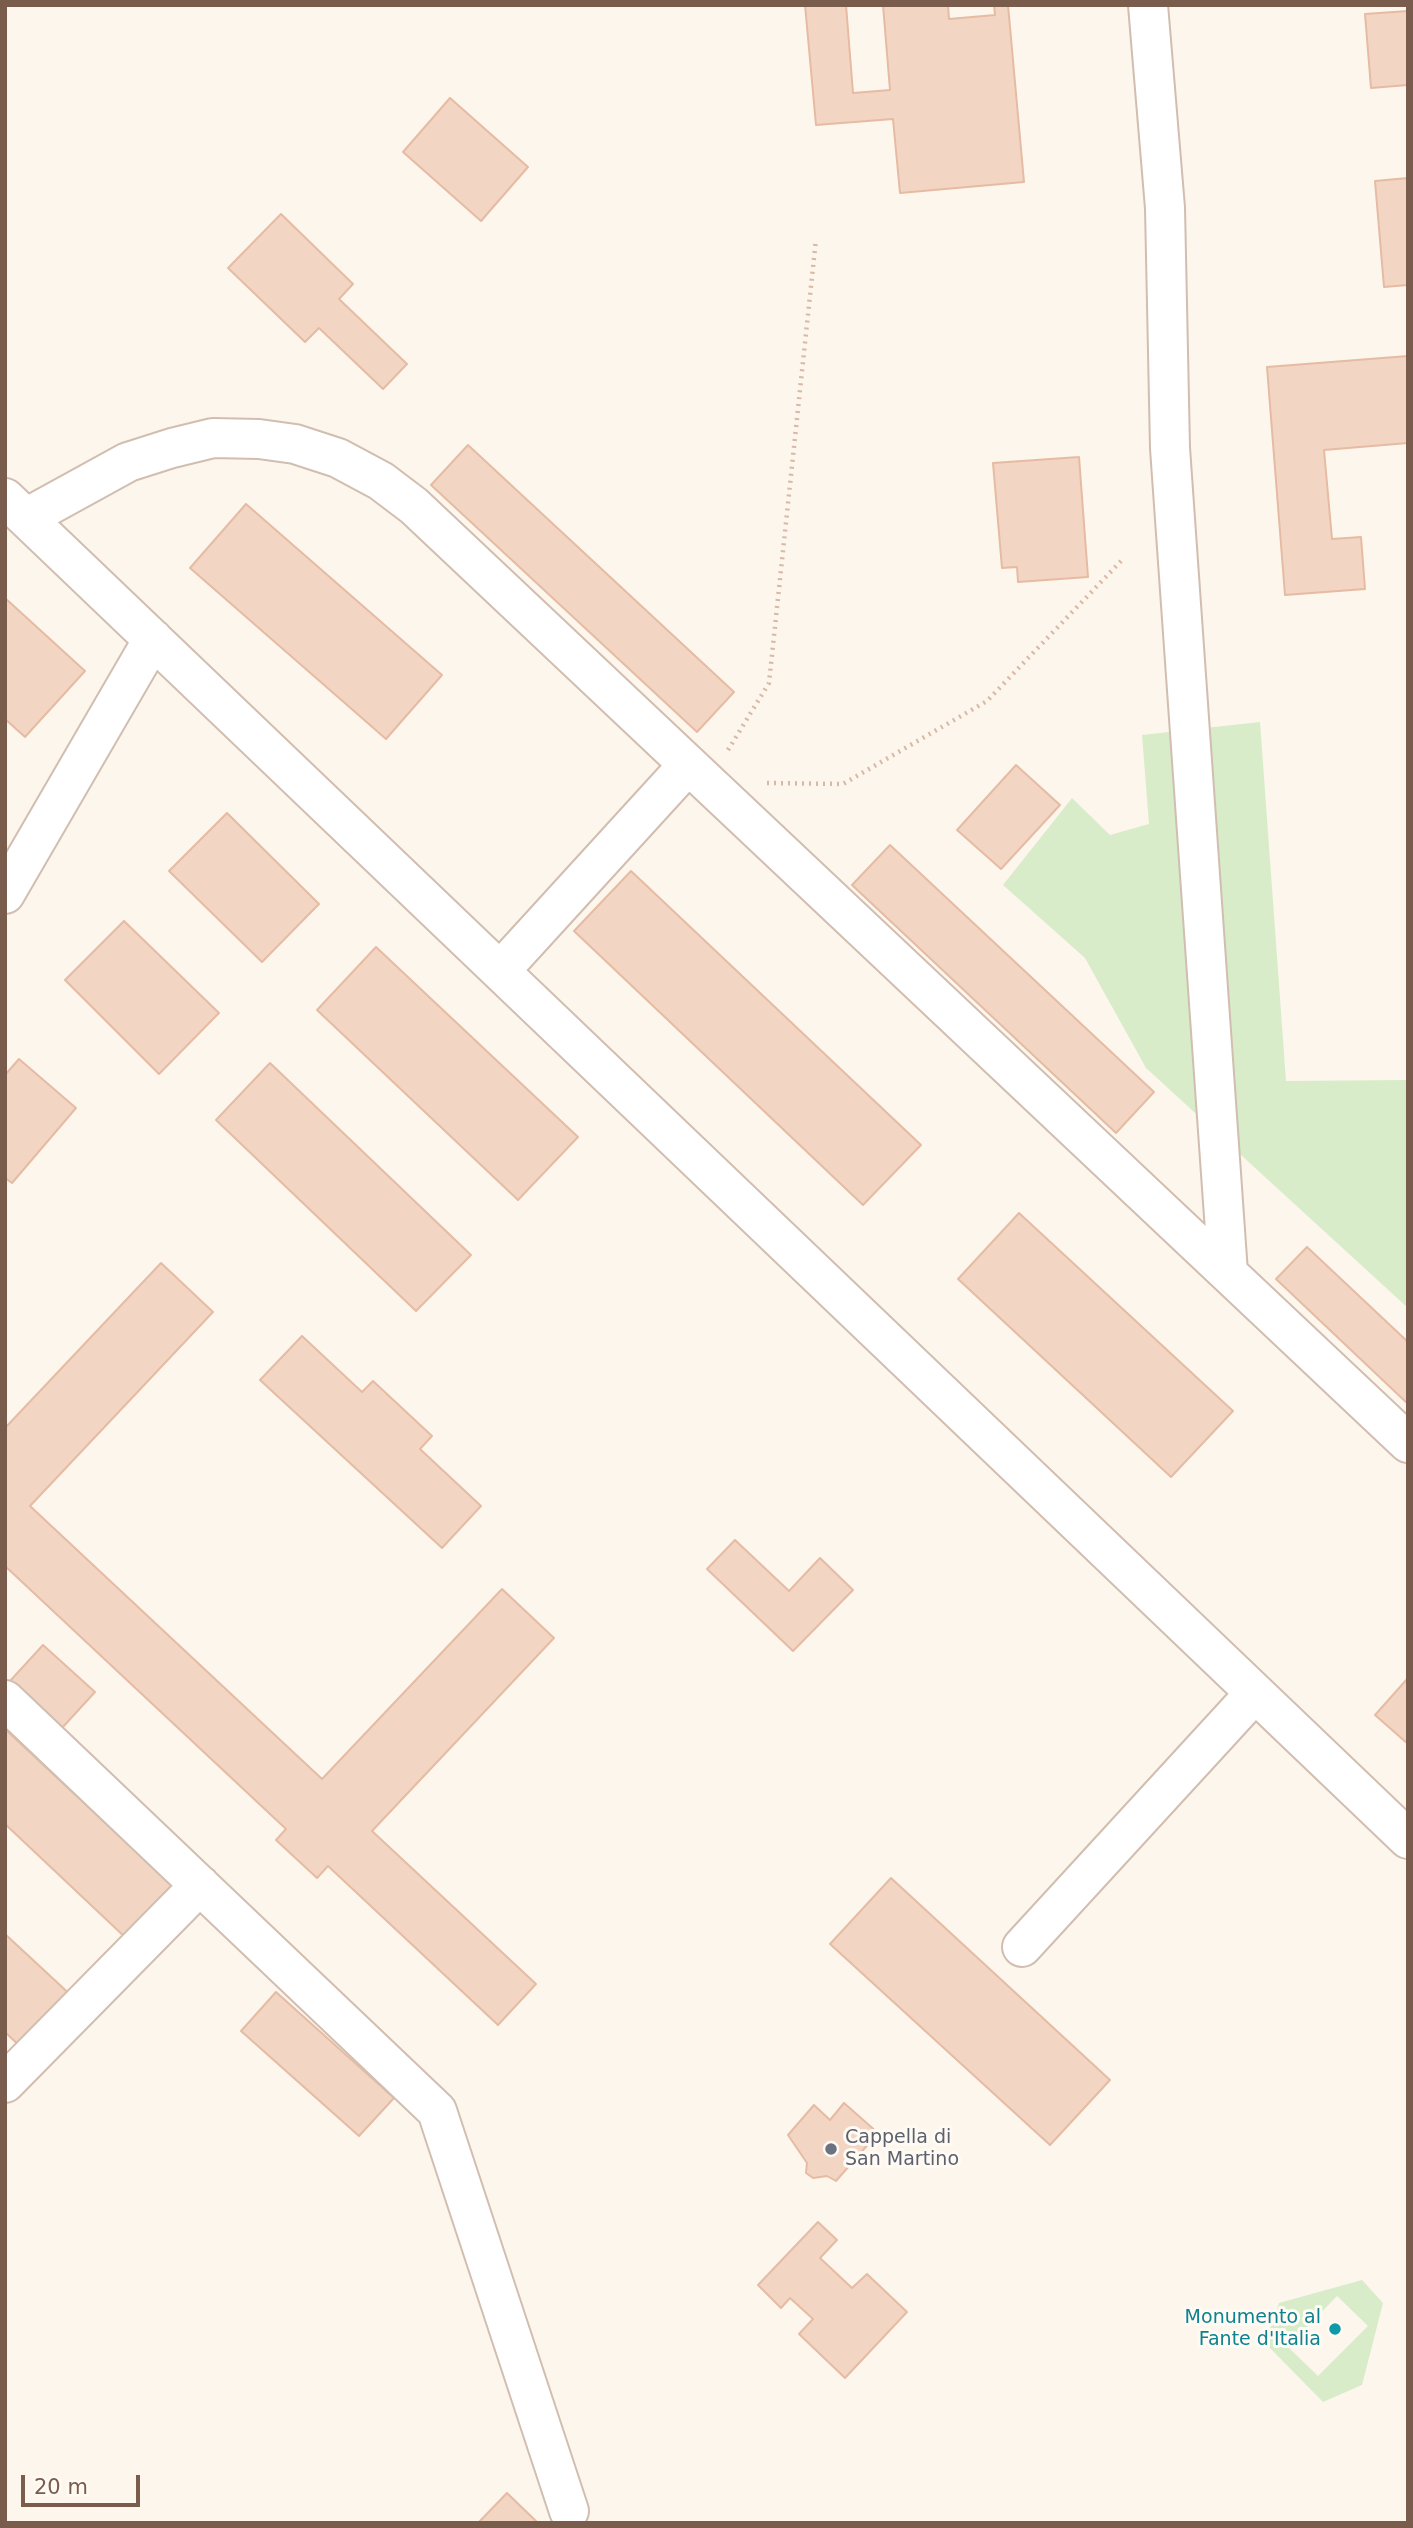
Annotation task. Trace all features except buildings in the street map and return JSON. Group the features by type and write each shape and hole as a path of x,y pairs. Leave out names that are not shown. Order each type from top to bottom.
{"street":[{"path":"1148,5 1166,208 1170,448 1228,1273"},
{"path":"1408,1443 414,506 382,481 338,458 277,441 213,438 128,462 16,508 1408,1839"},
{"path":"5,894 153,639"},
{"path":"500,971 698,774"},
{"path":"1022,1947 1255,1693"},
{"path":"5,1700 437,2111 569,2511"},
{"path":"5,2082 200,1885"}],"path":[{"path":"698,774 769,683 816,239"},
{"path":"698,774 843,784 987,701 1123,559"}],"green space":[{"path":"1260,722 1286,1081 1408,1080 1408,1308 1146,1068 1085,958 1003,885 1072,798 1110,835 1149,824 1142,735"},
{"path":"1362,2280 1383,2303 1362,2385 1323,2402 1265,2343 1279,2303","holes":["1337,2296 1368,2326 1318,2376 1288,2347"]}],"place":[{"name":"Cappella di San Martino","path":"831,2149"},
{"name":"Monumento al Fante d'Italia","path":"1335,2329"}]}
